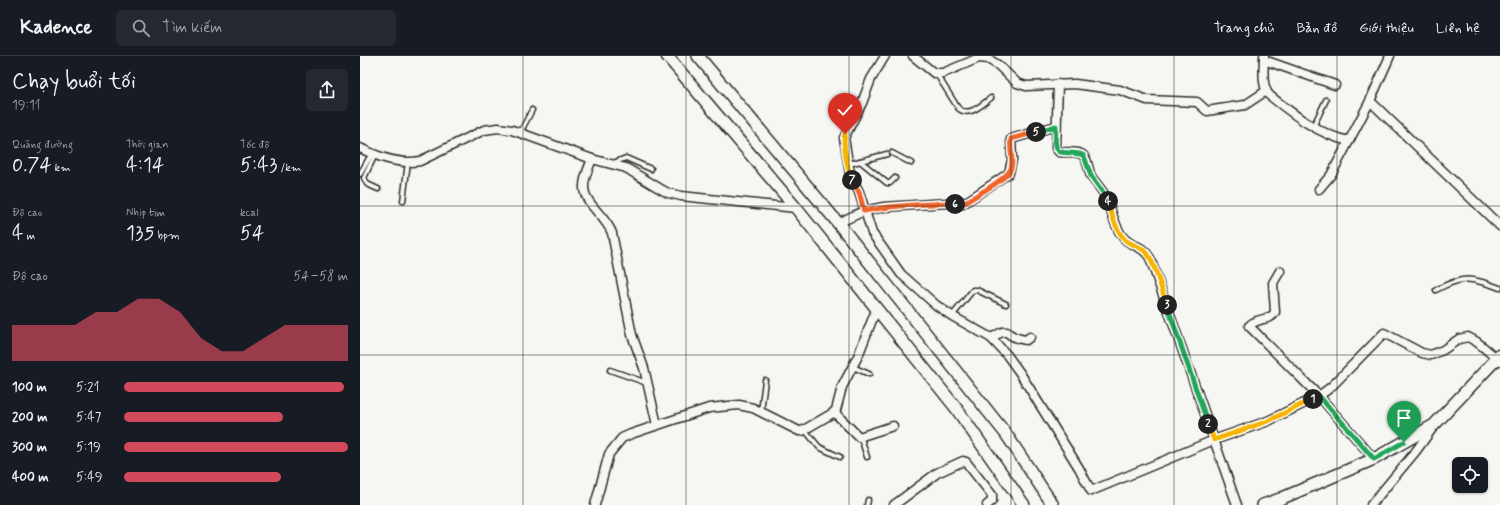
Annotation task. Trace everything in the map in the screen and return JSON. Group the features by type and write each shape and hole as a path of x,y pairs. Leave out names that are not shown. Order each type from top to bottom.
{"street":[{"path":"667,56 796,208 876,310 956,408 1024,505"},
{"path":"698,56 838,223 1006,434 1053,505"},
{"path":"885,56 871,79 862,103 845,134 844,142 850,174 859,192 872,234 901,274 936,305 952,316 991,338 1007,355 1020,373 1079,468 1091,491 1214,440 1268,421 1319,396 1331,387 1384,333 1422,353 1431,355 1444,350 1459,339 1468,337 1499,358 1434,425 1416,451 1371,505"},
{"path":"913,56 936,74 943,73 979,58 988,59 998,65 1021,85 1040,86 1075,84 1120,90 1147,100 1197,102 1207,111 1245,105 1266,91"},
{"path":"1319,189 1331,176 1370,101 1390,56"},
{"path":"1335,85 1264,58 1264,85 1266,91 1275,100 1313,127 1337,139 1349,141"},
{"path":"1058,84 1055,145 1057,150 1060,152 1080,154 1084,156 1091,176 1108,200 1112,214 1121,234 1126,241 1142,248 1150,258 1237,505"},
{"path":"1370,101 1500,226"},
{"path":"838,223 864,211 884,207 900,205 962,204 1009,173 1012,160 1011,139 1056,126"},
{"path":"360,148 401,162 420,161 484,130 498,128 512,130 592,159 626,168 636,172 668,193 681,196 796,208"},
{"path":"592,159 584,182 585,193 590,203 606,219 612,233 632,335 640,357 657,425"},
{"path":"1280,271 1273,282 1274,315 1256,321 1249,326 1319,396 1374,459"},
{"path":"595,505 610,454 614,446 622,438 709,408 739,405 753,408 799,431 834,412 839,401 842,387 853,367 876,310"},
{"path":"991,338 1002,332 1007,332 1011,336 1021,340 1026,340 1030,337"},
{"path":"834,412 859,437 862,438 893,426"},
{"path":"1263,505 1281,502 1374,459 1434,425"},
{"path":"894,505 937,473 962,461 966,462 992,496 992,501 987,505"}],"lane":[{"path":"936,74 962,112 968,113 991,98"},
{"path":"1313,127 1326,100"},
{"path":"520,133 532,110"},
{"path":"848,164 889,153 911,163"},
{"path":"360,174 374,154"},
{"path":"374,154 364,178 367,184 378,189"},
{"path":"612,164 626,158 651,169"},
{"path":"860,161 887,183 890,183 895,178"},
{"path":"403,201 408,162"},
{"path":"1436,290 1453,281 1464,279 1476,280 1500,288"},
{"path":"952,316 973,290 977,290 1006,304"},
{"path":"853,367 869,374"},
{"path":"610,370 647,384"},
{"path":"761,412 765,380"},
{"path":"804,429 818,447 840,457"},
{"path":"862,438 867,457"},
{"path":"867,505 868,500"}],"route":[{"path":"845,134 844,142 850,174 859,192 864,211 900,205 947,203 962,204 1009,173 1012,160 1011,139 1056,126 1055,145 1057,150 1060,152 1075,153 1084,156 1091,176 1108,200 1112,214 1121,234 1126,241 1142,248 1147,252 1214,440 1268,421 1319,396 1374,459 1404,442"}]}
